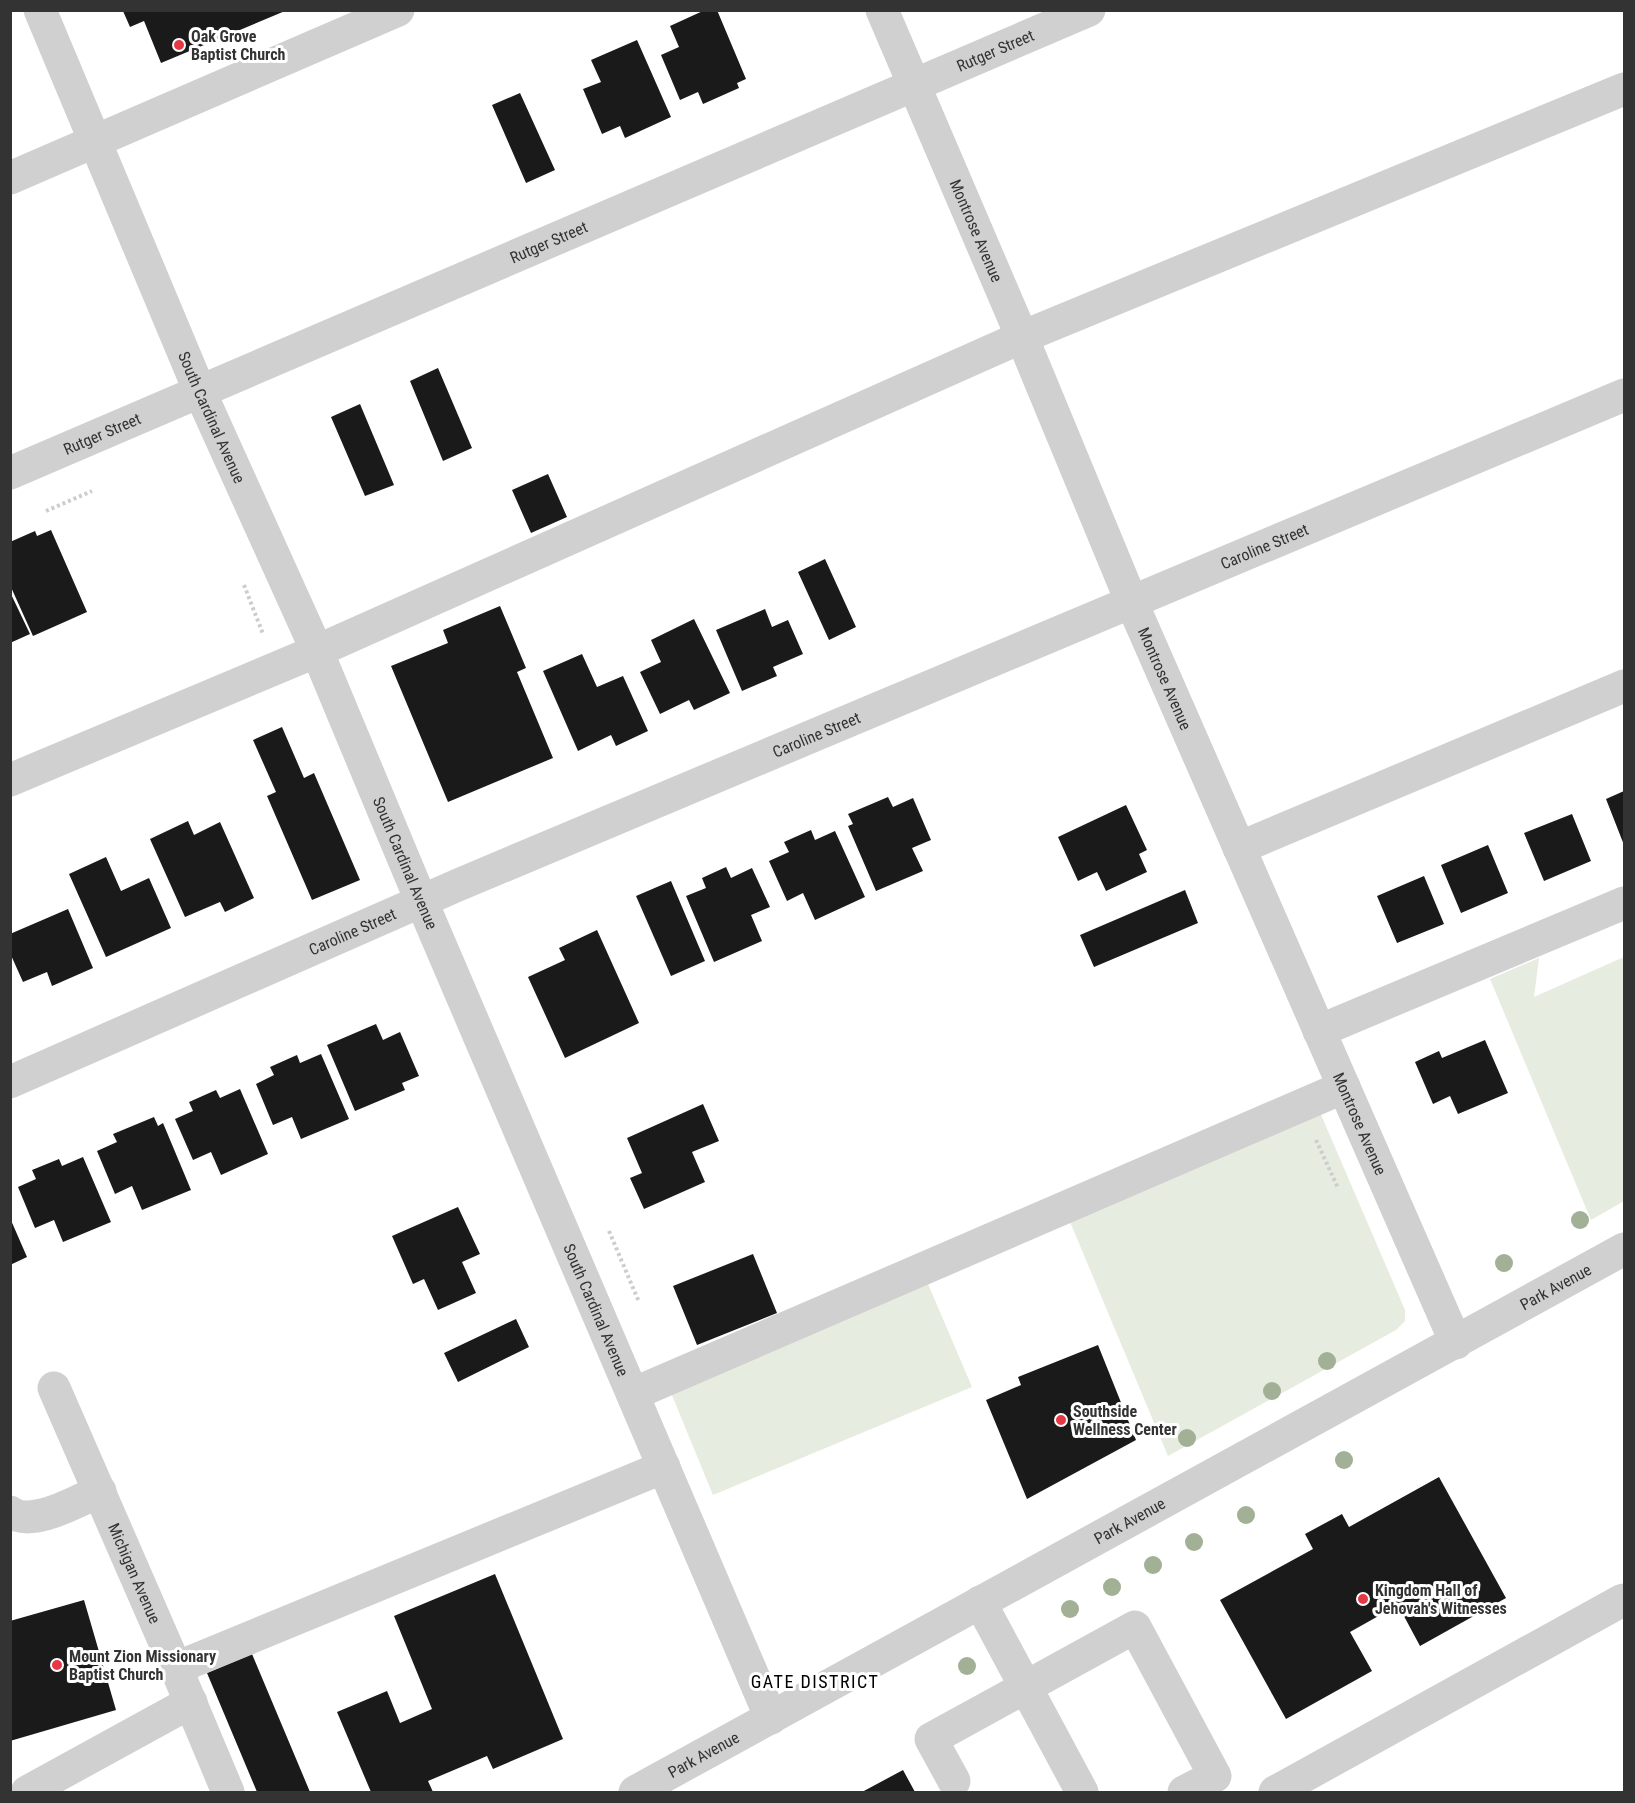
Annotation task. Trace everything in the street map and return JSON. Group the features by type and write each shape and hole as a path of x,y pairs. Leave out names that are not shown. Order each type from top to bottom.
{"street":[{"name":"South Cardinal Avenue","path":"40,10 200,392 317,651 771,1718"},
{"path":"10,178 398,10"},
{"name":"Montrose Avenue","path":"882,10 1022,337 1132,603 1456,1343"},
{"name":"Rutger Street","path":"10,473 1089,10"},
{"path":"10,780 317,651 1022,337 1624,89"},
{"name":"Caroline Street","path":"10,1082 422,901 1624,395"},
{"path":"1239,848 1624,686"},
{"path":"1319,1031 1624,903"},
{"path":"633,1394 1344,1087"},
{"name":"Park Avenue","path":"634,1792 1624,1249"},
{"name":"Michigan Avenue","path":"54,1388 228,1792"},
{"path":"176,1668 664,1467"},
{"path":"10,1512 25,1519 39,1517 100,1491"},
{"path":"1282,1791 1624,1600"},
{"path":"980,1602 1082,1792"},
{"path":"954,1781 931,1739 1135,1627 1215,1776 1184,1792"},
{"path":"27,1792 191,1702"}],"path":[{"path":"46,511 92,491"},
{"path":"1311,1130 1338,1188"},
{"path":"609,1231 639,1302"}],"shaded area":[{"path":"1624,957 1624,1201 1591,1220 1490,979 1539,958 1534,997"},
{"path":"1319,1110 1405,1310 1405,1321 1396,1330 1168,1456 1068,1217"},
{"path":"925,1277 972,1387 713,1495 669,1388"}],"building":[{"path":"705,10 717,10 746,79 737,83 739,88 703,104 698,92 680,100 661,55 679,47 670,26"},
{"name":"Oak Grove Baptist Church","path":"123,11 285,11 161,63 144,21 130,27"},
{"path":"637,40 671,117 625,138 620,126 602,134 583,89 601,82 591,60"},
{"path":"520,93 555,170 526,183 492,105"},
{"path":"438,368 472,448 443,461 410,381"},
{"path":"360,404 394,485 365,496 331,417"},
{"path":"548,474 567,517 531,533 512,490"},
{"path":"51,530 87,612 33,636 10,585 10,542 35,531 37,536"},
{"path":"825,559 856,627 829,640 798,572"},
{"path":"10,592 30,634 10,643"},
{"path":"500,606 526,668 517,672 553,758 448,802 391,666 448,643 443,630"},
{"path":"765,609 772,627 788,620 803,654 773,667 777,676 742,691 716,630"},
{"path":"694,619 730,693 694,710 689,700 660,714 640,672 661,662 651,640"},
{"path":"582,654 597,687 623,676 648,731 616,746 611,735 578,751 543,671"},
{"path":"282,727 304,778 314,773 360,880 312,900 267,796 276,792 253,740"},
{"path":"1624,791 1624,845 1606,799"},
{"path":"888,797 893,807 913,798 931,840 912,848 923,871 876,891 848,826 853,824 848,814"},
{"path":"1126,805 1147,850 1139,854 1147,872 1106,891 1097,872 1078,881 1058,837"},
{"path":"1572,814 1591,861 1544,881 1524,833"},
{"path":"188,821 194,835 220,822 254,898 225,912 220,902 185,917 150,839"},
{"path":"811,830 815,840 835,831 865,897 815,920 803,893 787,901 769,861 789,852 784,842"},
{"path":"1488,845 1508,893 1461,913 1441,865"},
{"path":"106,857 121,891 149,878 171,928 106,957 69,874"},
{"path":"726,867 731,878 752,868 770,907 751,915 762,941 714,962 686,896 706,888 702,878"},
{"path":"1424,876 1444,924 1397,943 1377,896"},
{"path":"671,881 705,961 671,976 636,896"},
{"path":"1185,890 1198,923 1094,967 1080,935"},
{"path":"68,909 93,968 52,986 47,972 23,982 10,953 10,934"},
{"path":"597,930 639,1023 565,1058 528,977 565,960 559,948"},
{"path":"376,1024 383,1040 400,1032 419,1076 402,1083 405,1090 355,1111 327,1045"},
{"path":"1485,1040 1508,1093 1458,1114 1450,1096 1433,1104 1415,1062 1439,1051 1442,1058"},
{"path":"321,1054 349,1119 301,1139 292,1117 273,1125 256,1084 274,1075 270,1067 297,1055 300,1063"},
{"path":"240,1089 268,1154 221,1175 211,1152 193,1160 175,1119 193,1111 189,1102 216,1090 220,1098"},
{"path":"703,1104 719,1141 692,1152 705,1182 644,1209 630,1178 642,1173 627,1138"},
{"path":"154,1117 158,1126 163,1123 191,1190 142,1210 132,1186 115,1194 97,1151 117,1142 113,1134"},
{"path":"83,1157 111,1222 63,1242 54,1220 35,1228 18,1187 36,1179 32,1170 59,1159 62,1166"},
{"path":"458,1207 480,1254 462,1262 476,1293 438,1310 424,1279 413,1284 392,1236"},
{"path":"10,1218 27,1257 10,1265"},
{"path":"753,1254 777,1313 697,1345 673,1286"},
{"path":"516,1319 529,1347 458,1382 444,1353"},
{"name":"Southside Wellness Center","path":"1098,1345 1136,1440 1027,1499 986,1400 1021,1385 1018,1377"},
{"name":"Kingdom Hall of Jehovah's Witnesses","path":"1439,1477 1506,1598 1420,1646 1398,1605 1350,1632 1372,1671 1286,1719 1220,1600 1313,1549 1305,1534 1342,1514 1349,1527"},
{"path":"495,1574 563,1739 493,1769 487,1756 428,1781 433,1792 371,1792 337,1712 387,1691 400,1723 432,1709 394,1616"},
{"name":"Mount Zion Missionary Baptist Church","path":"84,1600 116,1710 10,1741 10,1621"},
{"path":"252,1654 310,1792 257,1792 207,1673"},
{"path":"903,1770 915,1792 862,1792"}],"place":[{"name":"Oak Grove Baptist Church","path":"179,45"},
{"name":"Southside Wellness Center","path":"1061,1420"},
{"name":"Kingdom Hall of Jehovah's Witnesses","path":"1363,1599"},
{"name":"Mount Zion Missionary Baptist Church","path":"57,1665"}],"district":[{"name":"GATE DISTRICT","path":"815,1681"}]}
